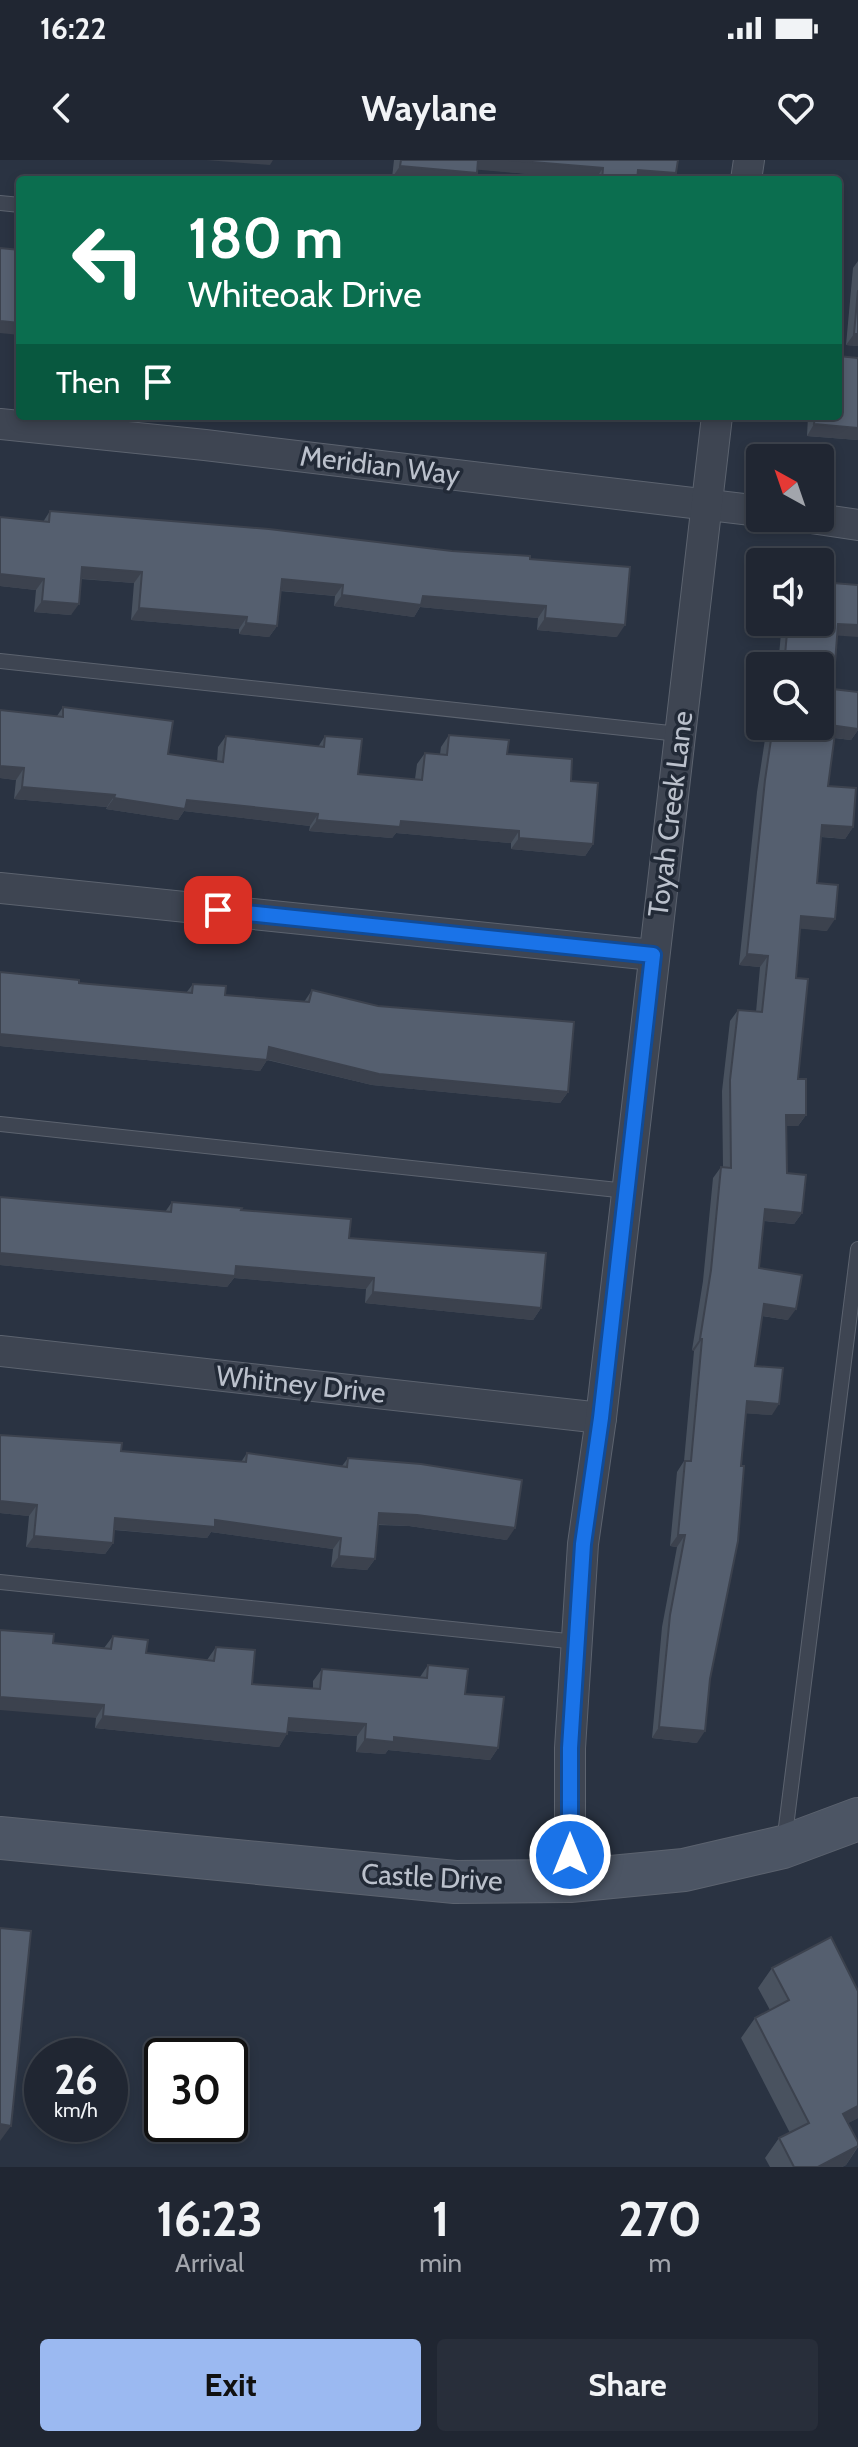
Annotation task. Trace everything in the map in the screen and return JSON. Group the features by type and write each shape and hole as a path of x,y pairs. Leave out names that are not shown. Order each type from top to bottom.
{"main road":[{"name":"Castle Drive","path":"0,1838 455,1882 570,1881 684,1870 783,1847 857,1822"}],"street":[{"name":"Toyah Creek Lane","path":"570,1881 570,1748 583,1544 601,1418 717,420"},
{"name":"Meridian Way","path":"0,424 746,509"},
{"path":"834,521 858,525"},
{"path":"0,888 653,955"},
{"name":"Whitney Drive","path":"0,1351 601,1418"}],"lane":[{"path":"0,661 679,734"},
{"path":"0,1124 627,1191"},
{"path":"783,1847 858,1249"},
{"path":"0,1582 577,1642"}],"building":[{"path":"401,160 478,160 477,173 400,166"},
{"path":"509,160 678,160 676,173 638,170 637,176 602,176 603,168"},
{"path":"0,248 16,250 16,323 0,321"},
{"path":"858,290 858,334 854,334"},
{"path":"842,356 858,358 858,428 814,424 814,420 842,420"},
{"path":"50,511 269,529 452,551 630,567 625,625 545,618 546,606 423,596 421,605 342,595 343,585 282,579 277,626 246,623 247,617 139,608 142,572 82,567 79,604 42,601 44,579 0,574 0,517 49,522"},
{"path":"834,583 858,585 858,625 838,624 834,676 834,652 785,652 787,636 834,636"},
{"path":"834,689 858,692 858,729 836,726 828,786 856,788 853,827 822,825 817,883 838,885 835,919 801,916 796,978 808,979 798,1079 806,1079 806,1115 786,1115 787,1173 806,1175 802,1213 765,1209 759,1268 802,1275 796,1309 764,1304 755,1366 783,1368 779,1404 747,1401 738,1541 710,1679 705,1731 659,1727 670,1615 685,1535 678,1535 685,1461 691,1461 700,1339 711,1270 721,1167 731,1168 730,1080 738,1010 762,1012 768,956 747,954 771,740 834,740"},
{"path":"63,707 173,721 168,754 223,762 226,736 324,747 325,736 362,739 358,774 422,780 425,753 447,755 449,735 509,740 507,754 572,759 571,781 598,783 593,844 519,838 519,831 401,821 400,827 317,820 318,814 187,800 185,809 114,798 115,795 22,787 24,768 0,766 0,710 63,717"},
{"path":"0,972 192,993 193,984 226,986 225,995 309,1002 312,990 378,1006 574,1022 568,1092 379,1074 269,1047 267,1060 0,1034"},
{"path":"0,1197 171,1212 172,1202 351,1219 349,1238 546,1253 541,1308 373,1292 374,1278 236,1266 235,1276 0,1253"},
{"path":"0,1435 122,1443 121,1451 246,1462 247,1453 347,1467 348,1458 421,1464 522,1480 515,1528 379,1513 375,1559 339,1556 341,1538 215,1520 215,1527 115,1518 113,1543 34,1536 37,1505 0,1501"},
{"path":"0,1630 54,1634 53,1643 111,1649 113,1636 148,1640 146,1653 214,1661 216,1647 255,1650 252,1684 320,1689 322,1669 427,1678 428,1665 468,1669 465,1694 504,1697 498,1748 394,1737 394,1742 365,1739 366,1724 289,1718 287,1734 103,1716 104,1705 0,1697"},
{"path":"0,1928 31,1931 11,2126 0,2124"},
{"path":"831,1937 858,1991 858,2106 843,2114 858,2146 818,2167 794,2167 779,2138 809,2123 755,2018 789,2000 772,1968"}],"route":[{"path":"218,910 653,955 601,1418 583,1544 570,1748 570,1855"}]}
